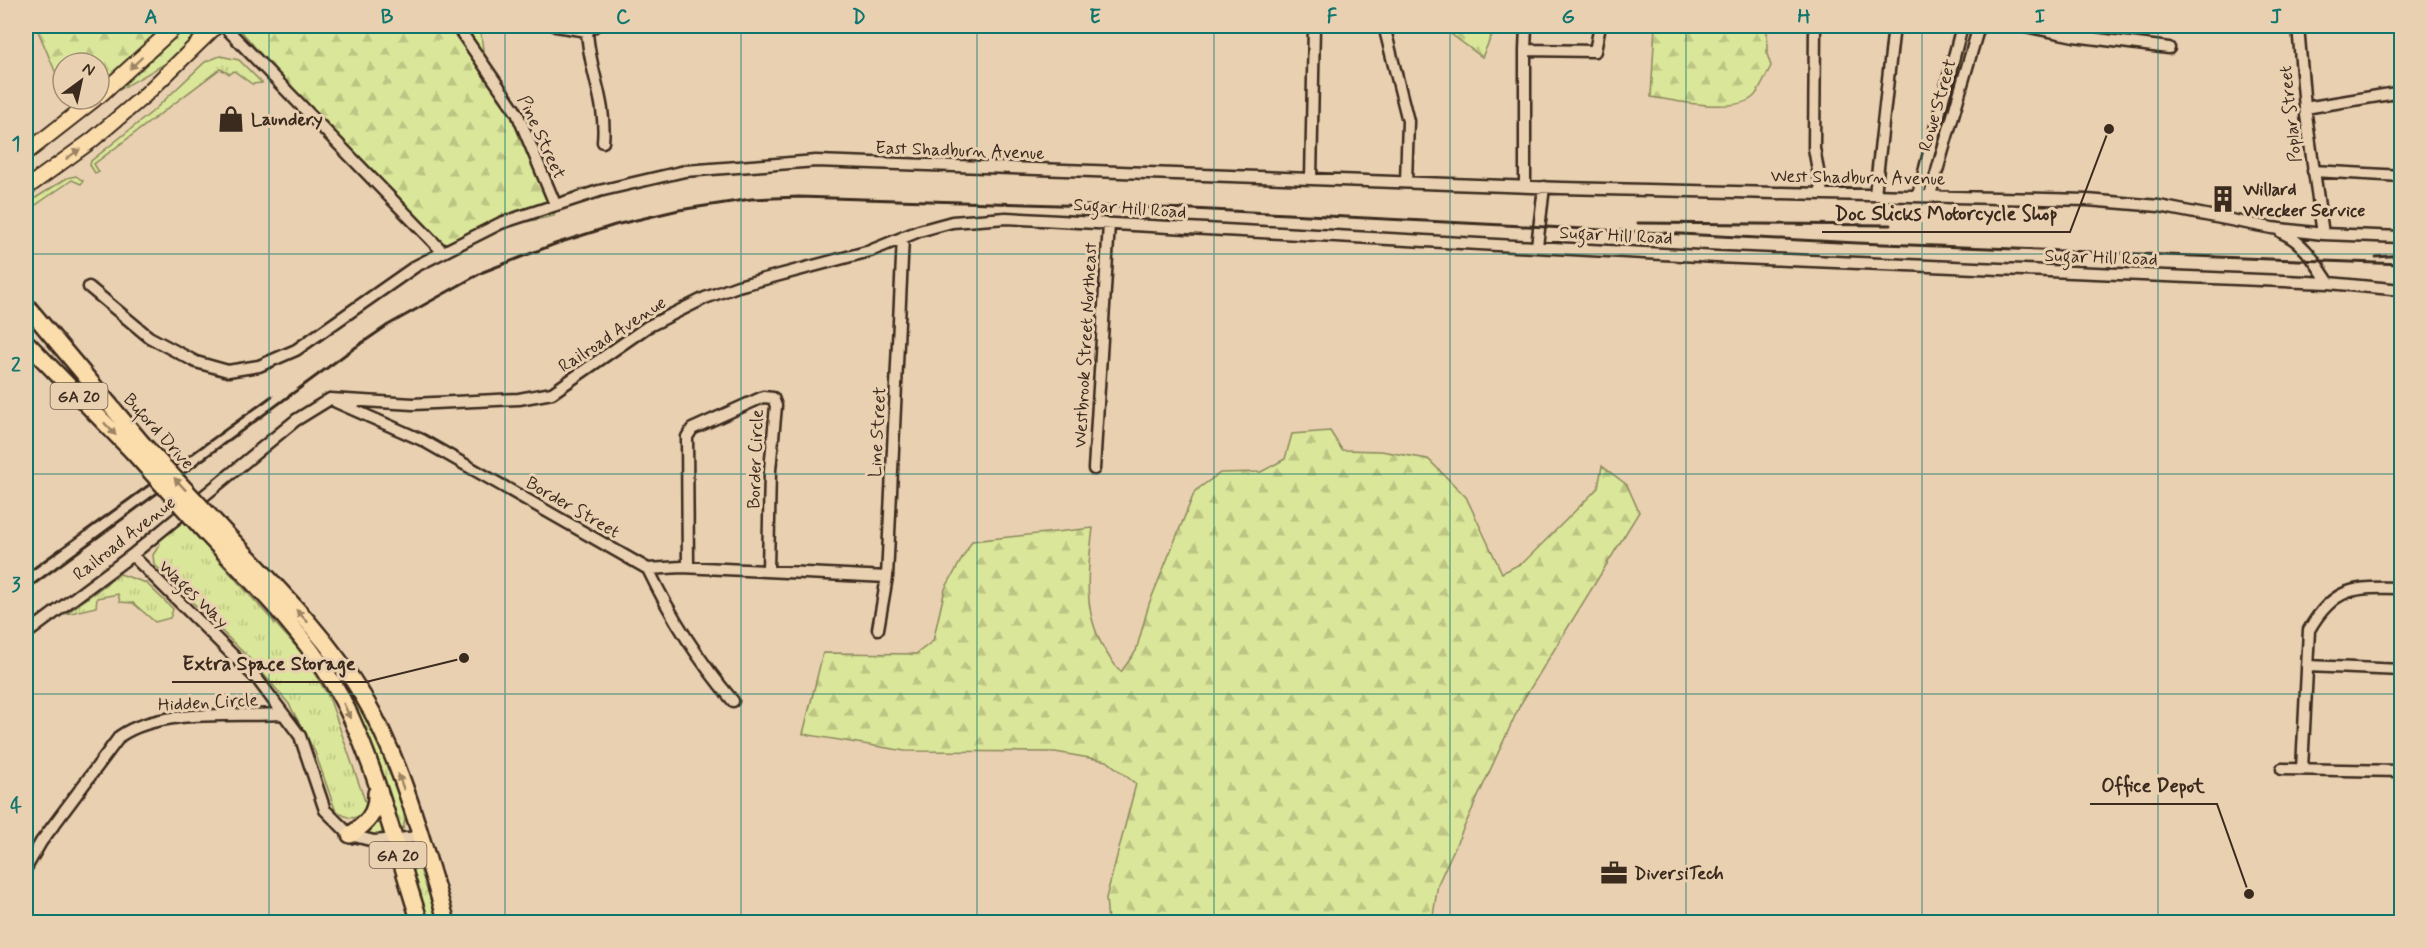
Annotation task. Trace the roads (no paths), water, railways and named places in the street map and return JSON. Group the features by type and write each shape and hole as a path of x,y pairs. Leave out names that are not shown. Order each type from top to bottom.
{"highway":[{"name":"Buford Drive","path":"26,305 137,447"},
{"name":"Buford Drive","path":"26,342 137,447 213,530"},
{"name":"GA 20","path":"213,530 299,634 333,684 358,737 420,922"},
{"name":"GA 20","path":"213,530 319,633 363,696 385,740 447,922"},
{"path":"350,835 368,821 374,813 376,787"}],"main road":[{"path":"111,85 176,26"},
{"path":"26,188 100,134 144,96 216,26"},
{"path":"26,153 80,111"}],"street":[{"path":"224,26 442,251"},
{"name":"Pine Street","path":"457,26 517,113 555,204"},
{"path":"556,26 591,28 590,56 602,95 603,142"},
{"path":"1311,179 1314,26"},
{"path":"1384,26 1408,121 1406,182"},
{"path":"1525,185 1526,26"},
{"path":"1525,50 1595,51 1600,26"},
{"path":"1815,26 1814,148 1822,193"},
{"path":"1875,194 1894,26"},
{"path":"1918,195 1962,26"},
{"name":"Rowe Street","path":"1930,195 1979,26"},
{"path":"2025,26 2074,36 2169,48"},
{"name":"Poplar Street","path":"2298,26 2305,108 2323,234"},
{"path":"2305,108 2402,92"},
{"name":"East Shadburn Avenue","path":"89,287 150,338 196,362 228,371 259,366 296,350 402,275 442,251 501,223 610,188 685,171 816,161 1311,179"},
{"path":"2313,171 2402,176"},
{"name":"West Shadburn Avenue","path":"1311,179 1544,187 1930,195 2129,203 2206,213 2272,228 2323,234 2402,237"},
{"path":"1537,246 1544,187"},
{"name":"Sugar Hill Road","path":"903,237 952,222 1006,218 1729,258 2329,283 2402,290"},
{"name":"Westbrook Street Northeast","path":"1094,469 1109,224"},
{"path":"2272,228 2293,237 2306,250 2329,283"},
{"name":"Railroad Avenue","path":"26,634 132,555 296,420 330,399 413,404 519,399 552,393 647,327 705,298 784,273 870,251 903,237"},
{"name":"Line Street","path":"878,629 887,577 903,237"},
{"name":"Border Circle","path":"688,567 687,437 692,429 763,397 773,398 776,406 770,470 768,570"},
{"name":"Border Street","path":"330,399 422,440 648,569"},
{"name":"Wages Way","path":"132,555 258,680 300,736 325,810 350,835"},
{"path":"733,701 667,609 648,569 688,567 887,577"},
{"path":"2302,769 2309,630 2320,611 2337,596 2359,587 2402,588"},
{"path":"2307,666 2402,670"},
{"name":"Hidden Circle","path":"26,868 41,842 120,736 132,727 153,720 180,717 283,714"},
{"path":"2282,769 2402,771"},
{"path":"350,835 374,841 419,837"}],"railway":[{"path":"26,590 346,354 388,325 483,272 555,244 615,225 679,210 751,199 799,197 1192,209 1857,243 2402,264"},
{"path":"1638,223 1891,225"},
{"path":"2376,257 2402,255"},
{"path":"26,574 272,396"}],"place":[{"name":"Laundery","path":"231,119"},
{"name":"Doc Slicks Motorcycle Shop","path":"2109,129"},
{"name":"Willard Wrecker Service","path":"2223,199"},
{"name":"Extra Space Storage","path":"464,658"},
{"name":"DiversiTech","path":"1614,873"},
{"name":"Office Depot","path":"2249,894"}]}
